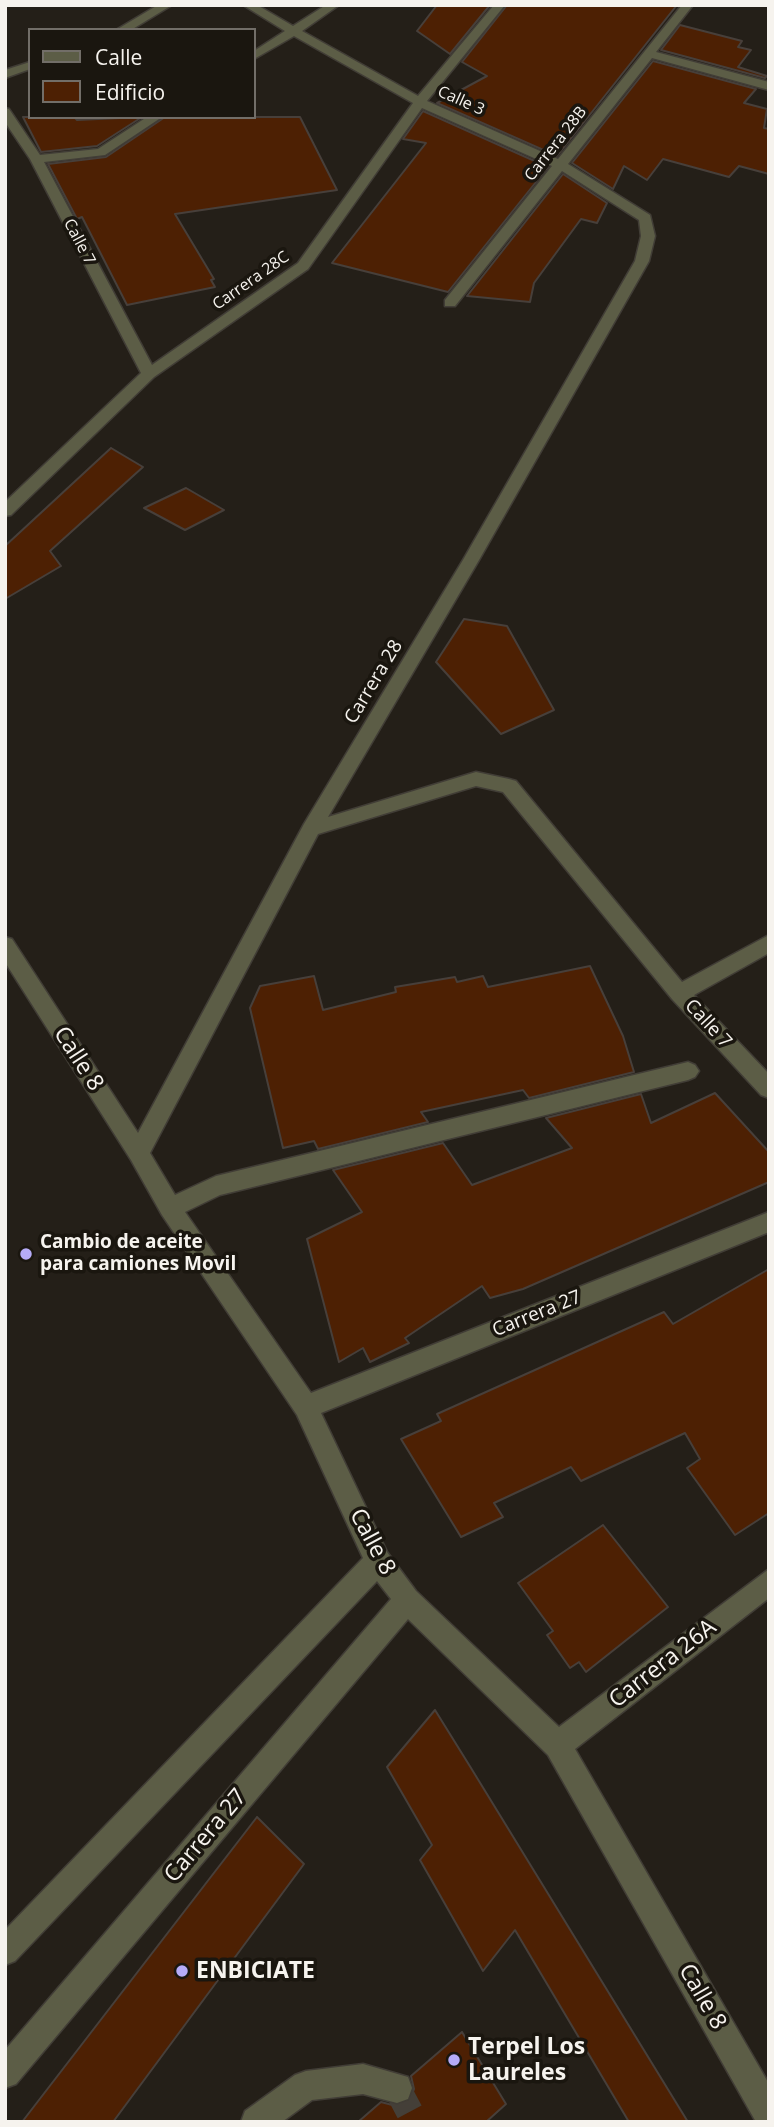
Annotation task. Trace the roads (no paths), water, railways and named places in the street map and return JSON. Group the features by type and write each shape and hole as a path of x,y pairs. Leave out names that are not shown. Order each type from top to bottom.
{"street":[{"path":"125,28 167,5"},
{"name":"Calle 3","path":"248,5 295,29 420,102 562,166 645,218 648,236"},
{"path":"256,55 334,5"},
{"name":"Carrera 28C","path":"5,511 149,374 303,266 420,102 500,5"},
{"name":"Carrera 28B","path":"450,303 688,5"},
{"path":"649,54 769,86"},
{"path":"5,74 28,66"},
{"name":"Calle 7","path":"7,118 36,159 149,374"},
{"path":"36,159 101,152 153,119"},
{"name":"Carrera 28","path":"139,1153 311,829 471,560 642,261 648,236"},
{"name":"Calle 7","path":"311,829 475,779 509,786 679,993 769,1088"},
{"path":"679,993 769,943"},
{"name":"Calle 8","path":"5,946 139,1153 170,1208 306,1407 378,1561 407,1600 558,1745 769,2114"},
{"path":"170,1208 216,1186 688,1071"},
{"name":"Carrera 27","path":"306,1407 769,1222"},
{"path":"5,1951 378,1561"},
{"name":"Carrera 26A","path":"558,1745 769,1582"},
{"name":"Carrera 27","path":"5,2073 407,1600"},
{"path":"256,2122 306,2086 363,2079 397,2088"}],"tunnel":[{"path":"397,2088 415,2122"}],"place":[{"name":"Cambio de aceite para camiones Movil","path":"26,1254"},
{"name":"ENBICIATE","path":"182,1971"},
{"name":"Terpel Los Laureles","path":"454,2060"}]}
